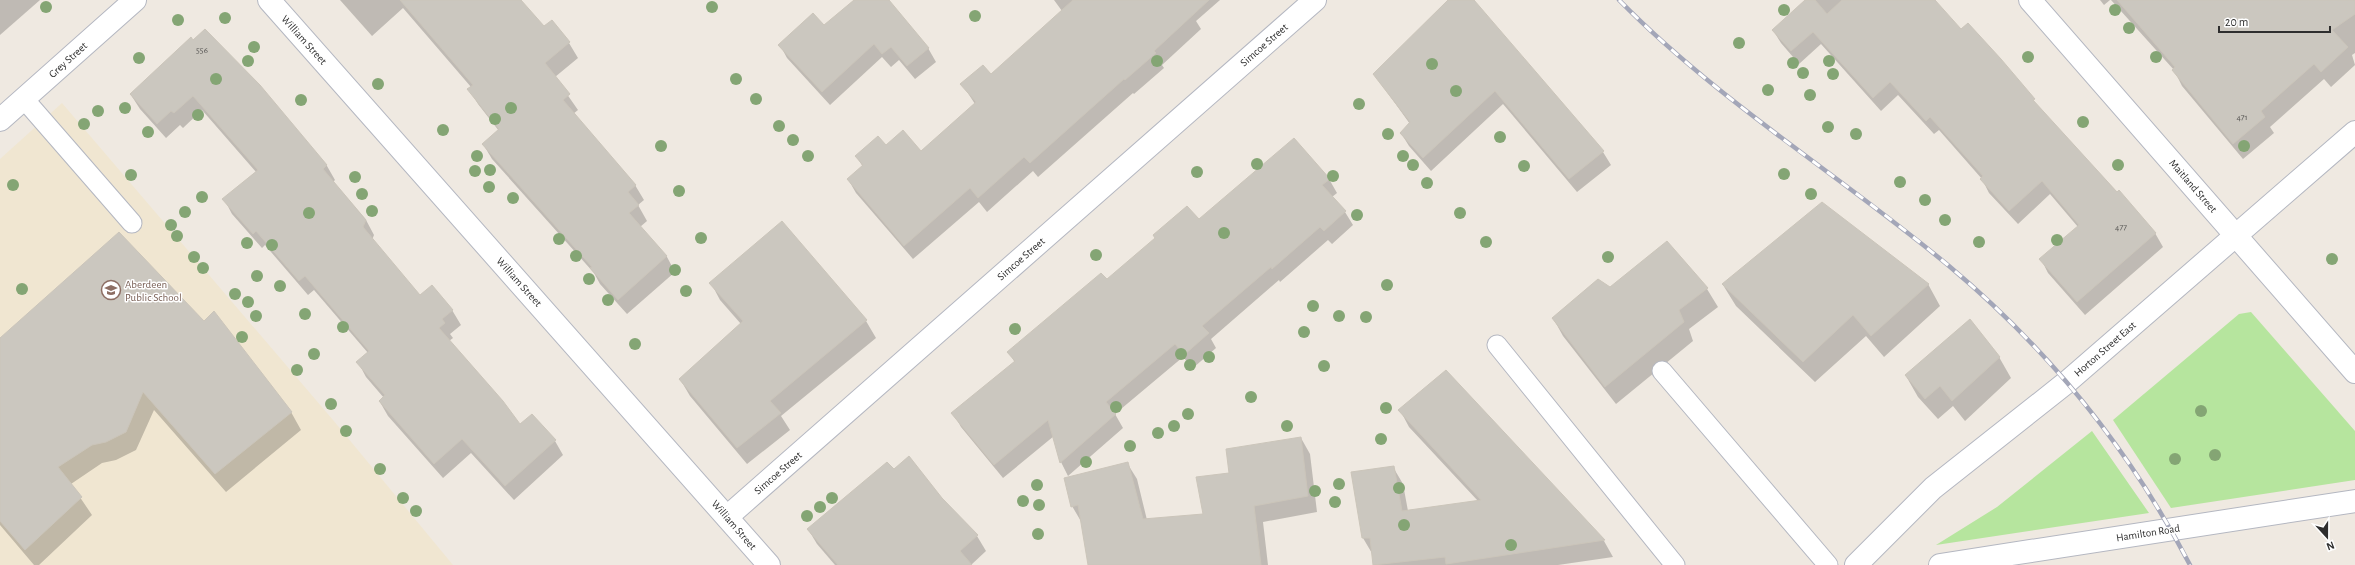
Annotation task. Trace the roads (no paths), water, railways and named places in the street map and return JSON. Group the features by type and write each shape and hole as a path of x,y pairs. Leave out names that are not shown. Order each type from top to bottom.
{"street":[{"name":"Grey Street","path":"0,120 135,0"},
{"name":"William Street","path":"269,0 769,565"},
{"name":"Simcoe Street","path":"727,517 1315,0"},
{"name":"Maitland Street","path":"2030,0 2355,372"},
{"name":"Horton Street East","path":"1856,565 1933,488 2067,382 2355,132"},
{"name":"Hamilton Road","path":"1940,565 2355,501"}],"lane":[{"path":"24,99 132,223"},
{"path":"1496,346 1675,565"},
{"path":"1662,371 1828,565"}],"railway":[{"path":"1619,0 1657,37 1697,72 1949,266 2020,332 2053,367 2113,442 2141,481 2190,565"}],"place":[{"name":"Aberdeen Public School","path":"111,290"}]}
